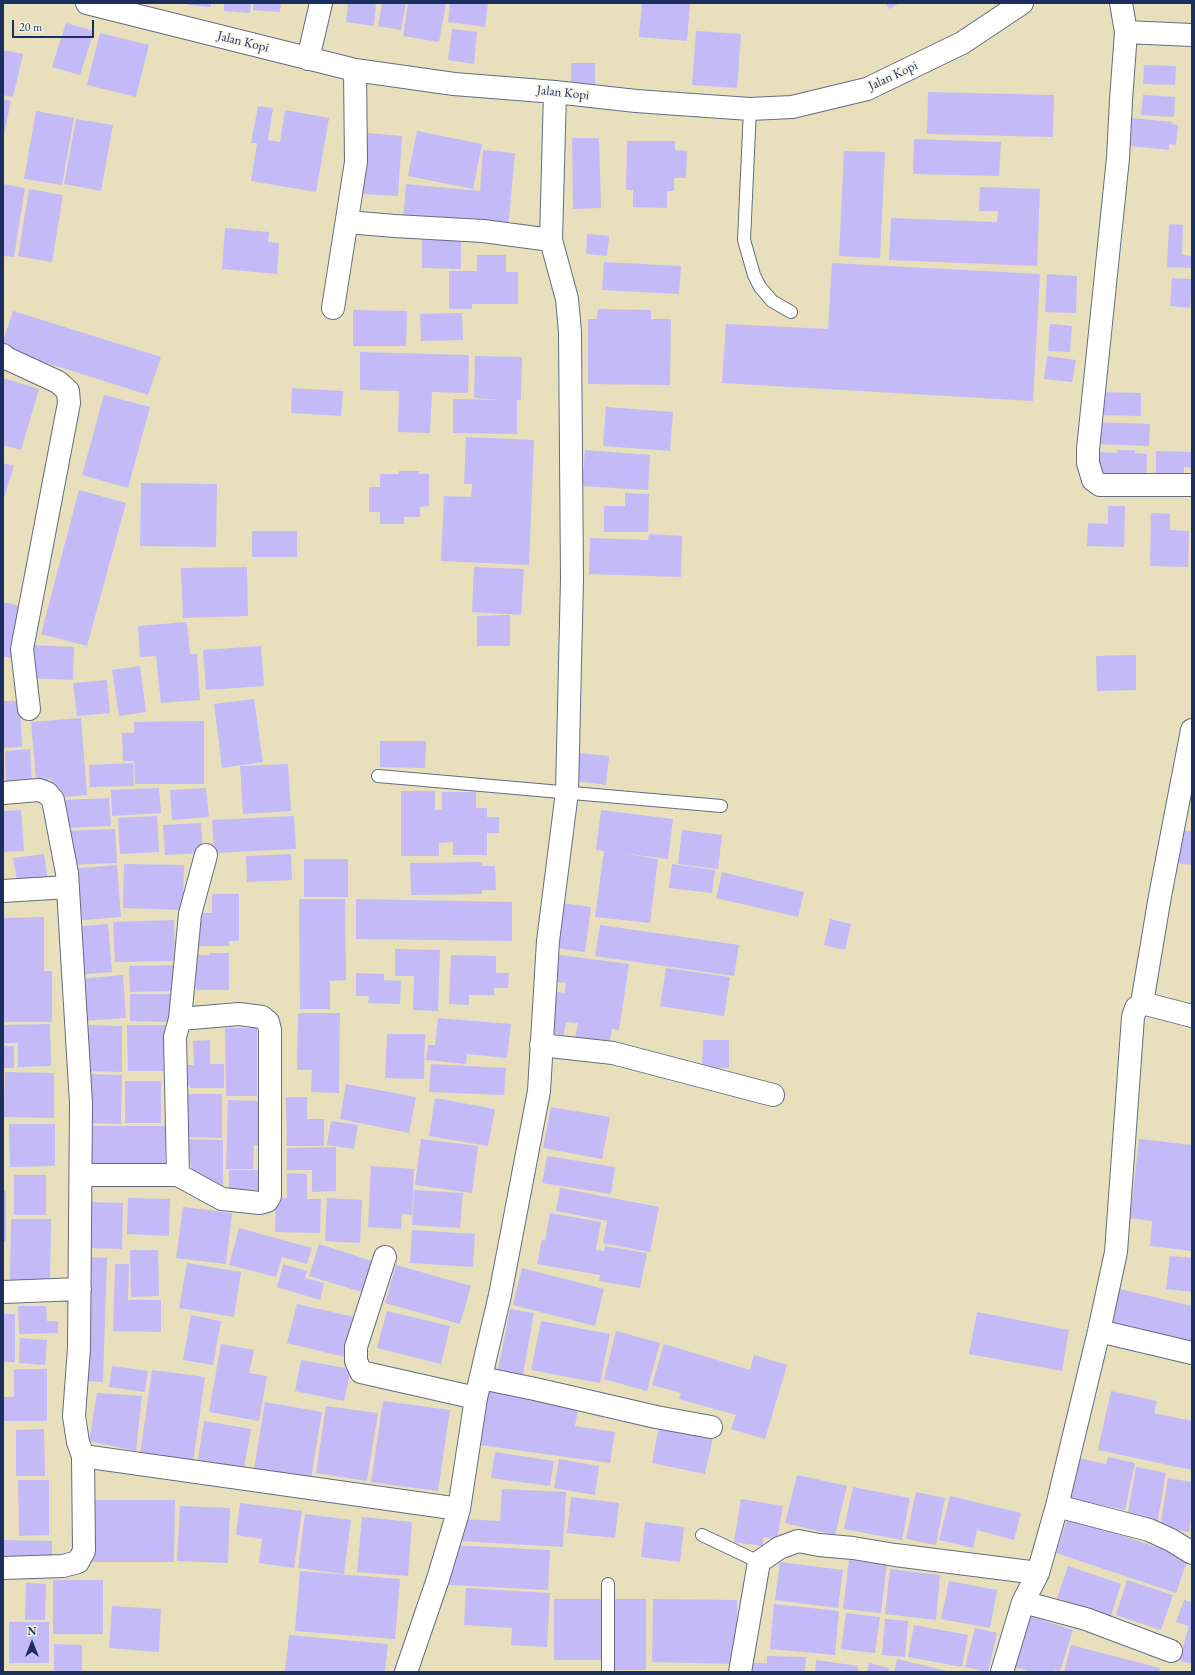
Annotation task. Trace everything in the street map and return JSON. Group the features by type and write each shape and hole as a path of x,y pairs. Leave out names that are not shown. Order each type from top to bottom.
{"street":[{"name":"Jalan Kopi","path":"87,3 355,70 454,84 555,92 636,101 750,109 792,107 867,89 962,43 1022,3"},
{"path":"308,59 321,3"},
{"path":"1121,3 1126,32 1120,100 1118,158 1088,449 1088,463 1093,480 1100,485 1192,485"},
{"path":"1126,32 1192,35"},
{"path":"333,308 356,162 355,70"},
{"path":"406,1672 438,1579 459,1509 478,1388 500,1295 539,1091 548,941 567,792 572,579 570,332 567,299 550,240 555,92"},
{"path":"347,222 483,230 550,240"},
{"path":"3,355 6,358 58,382 68,392 69,403 22,650 28,709"},
{"path":"1007,1670 1023,1602 1038,1573 1057,1506 1116,1252 1133,1017 1136,1008 1142,1003 1160,896 1192,730"},
{"path":"3,793 38,790 47,793 53,800 67,873 80,1088 81,1174 79,1348 74,1416 78,1442 83,1456 84,1551 78,1562 63,1566 3,1568"},
{"path":"178,1176 176,1037 180,1019 190,914 206,855"},
{"path":"3,891 68,887"},
{"path":"1142,1003 1192,1016"},
{"path":"81,1174 178,1176 222,1200 260,1203 267,1201 270,1196 270,1030 268,1022 262,1017 239,1014 180,1019"},
{"path":"541,1045 613,1054 773,1095"},
{"path":"385,1257 356,1347 356,1361 361,1372 478,1388 542,1390 656,1417 711,1427"},
{"path":"3,1292 80,1289"},
{"path":"1099,1330 1192,1353"},
{"path":"83,1456 459,1509"},
{"path":"1057,1506 1149,1530 1171,1540 1192,1553"},
{"path":"740,1672 759,1562 779,1548 798,1541 818,1545 853,1548 895,1555 1038,1573"},
{"path":"1023,1602 1086,1619 1171,1651"}],"lane":[{"path":"750,109 744,240 754,275 760,287 772,301 791,312"},
{"path":"378,776 722,806"},
{"path":"702,1536 759,1562"},
{"path":"608,1584 608,1672"}],"building":[{"path":"188,3 211,3 211,7 188,5"},
{"path":"224,3 251,3 250,13 224,11"},
{"path":"254,3 281,3 280,12 253,10"},
{"path":"348,3 376,3 374,26 346,22"},
{"path":"382,3 406,3 401,30 378,26"},
{"path":"408,3 446,3 439,42 403,36"},
{"path":"450,3 488,3 485,27 448,22"},
{"path":"642,3 690,3 687,41 639,37"},
{"path":"886,3 900,3 889,9"},
{"path":"66,23 94,31 80,75 52,67"},
{"path":"452,29 477,32 474,64 448,60"},
{"path":"696,31 741,34 737,88 692,85"},
{"path":"100,33 149,45 136,97 87,85"},
{"path":"3,50 23,54 13,97 3,95"},
{"path":"571,63 595,63 595,89 571,89"},
{"path":"1144,65 1176,66 1175,85 1143,84"},
{"path":"928,92 1054,95 1053,137 927,134"},
{"path":"1143,95 1175,97 1174,117 1141,115"},
{"path":"3,99 11,101 4,134 3,134"},
{"path":"258,106 273,108 268,140 280,142 285,110 329,118 316,192 251,181 257,143 251,143"},
{"path":"36,111 74,118 62,185 24,179"},
{"path":"1123,117 1172,122 1171,124 1178,125 1176,145 1169,144 1169,150 1121,145"},
{"path":"76,119 113,125 101,191 64,184"},
{"path":"417,131 482,144 473,189 408,176"},
{"path":"368,133 402,136 398,196 363,194"},
{"path":"572,138 599,138 601,208 573,209"},
{"path":"914,139 1001,142 999,176 913,174"},
{"path":"627,141 675,141 675,150 687,151 686,178 674,178 674,191 667,191 667,208 633,207 633,190 626,190"},
{"path":"483,150 515,153 508,230 403,221 406,184 480,191"},
{"path":"844,151 885,152 880,258 839,256"},
{"path":"3,184 25,188 14,257 3,256"},
{"path":"980,187 1040,189 1037,266 889,260 891,218 997,222 998,211 979,211"},
{"path":"29,189 63,195 52,262 18,256"},
{"path":"1169,224 1183,225 1182,255 1192,256 1192,268 1167,267"},
{"path":"225,228 269,232 268,242 279,243 277,274 222,269"},
{"path":"587,234 609,236 607,256 586,254"},
{"path":"422,240 461,240 461,269 422,268"},
{"path":"477,255 506,255 506,272 518,272 518,304 472,304 472,309 449,309 449,271 477,271"},
{"path":"604,262 681,266 679,294 602,290"},
{"path":"832,263 1040,274 1033,401 722,383 726,324 828,329"},
{"path":"1047,274 1077,276 1076,313 1045,312"},
{"path":"1172,278 1192,279 1190,308 1170,306"},
{"path":"598,309 651,310 651,319 671,319 670,385 588,384 588,319 597,319"},
{"path":"353,310 407,311 406,346 353,346"},
{"path":"13,311 161,357 148,395 3,349 3,342"},
{"path":"462,313 463,340 421,341 420,314"},
{"path":"1050,324 1072,326 1070,352 1048,351"},
{"path":"360,352 469,355 468,393 432,392 430,433 398,432 399,391 360,390"},
{"path":"475,356 522,357 521,400 517,400 517,434 453,433 453,399 502,400 474,398"},
{"path":"1047,356 1076,360 1072,382 1044,379"},
{"path":"3,378 39,389 21,450 3,445"},
{"path":"292,388 343,391 341,416 291,413"},
{"path":"1096,392 1141,393 1141,416 1095,415"},
{"path":"104,395 150,407 128,488 82,475"},
{"path":"606,407 673,412 670,451 603,446"},
{"path":"1096,422 1150,424 1149,446 1095,444"},
{"path":"466,437 534,440 529,565 441,561 444,496 471,497 472,484 464,484"},
{"path":"585,450 650,455 648,490 582,486"},
{"path":"1117,450 1135,450 1135,453 1147,454 1146,484 1096,482 1097,452 1117,453"},
{"path":"1156,451 1192,452 1192,467 1184,467 1184,475 1156,474"},
{"path":"3,463 14,466 3,501"},
{"path":"399,471 419,471 419,474 429,474 429,506 420,507 420,517 404,517 404,524 380,524 380,512 369,512 369,487 380,487 380,474 399,474"},
{"path":"141,483 217,484 216,547 140,546"},
{"path":"79,490 126,503 87,646 41,634"},
{"path":"625,493 649,494 648,532 604,532 604,506 625,506"},
{"path":"1108,506 1125,506 1124,547 1087,546 1088,523 1108,524"},
{"path":"1151,513 1170,514 1170,530 1189,531 1188,567 1150,566"},
{"path":"252,531 297,531 297,557 252,557"},
{"path":"649,534 682,536 681,577 589,574 590,538 648,540"},
{"path":"247,567 248,616 183,618 181,568"},
{"path":"474,567 524,569 521,615 472,612"},
{"path":"3,602 28,608 14,659 3,656"},
{"path":"510,615 510,646 477,646 477,616"},
{"path":"187,622 190,654 197,654 200,700 161,703 156,656 140,657 138,626"},
{"path":"29,645 74,647 73,680 27,678"},
{"path":"261,646 264,686 206,690 203,650"},
{"path":"1136,655 1136,690 1097,691 1096,656"},
{"path":"140,666 146,712 119,716 112,670"},
{"path":"107,680 110,713 77,716 73,683"},
{"path":"254,699 263,762 222,768 214,704"},
{"path":"3,701 20,701 22,747 3,748"},
{"path":"81,718 87,795 53,798 51,779 36,781 31,722"},
{"path":"204,721 204,784 135,784 134,761 123,761 122,733 134,733 134,722"},
{"path":"380,741 426,741 425,768 380,767"},
{"path":"30,749 32,783 6,785 5,751"},
{"path":"579,753 609,756 606,785 575,781"},
{"path":"133,763 134,786 90,787 89,765"},
{"path":"288,764 291,811 243,814 240,766"},
{"path":"159,788 161,813 112,816 111,790"},
{"path":"206,788 209,817 172,820 170,790"},
{"path":"401,791 435,791 435,810 442,810 442,792 476,792 476,808 487,808 487,817 499,817 499,833 487,833 487,855 453,855 453,842 439,843 439,856 401,856"},
{"path":"109,798 111,826 63,828 62,800"},
{"path":"21,810 24,851 3,852 3,811"},
{"path":"601,810 673,819 668,859 620,853 658,859 650,923 595,917 604,851 596,850"},
{"path":"157,816 159,852 120,854 118,818"},
{"path":"294,816 296,849 214,853 212,820"},
{"path":"201,823 203,853 165,855 163,825"},
{"path":"115,829 117,863 68,865 67,831"},
{"path":"682,830 722,835 718,869 678,864"},
{"path":"1182,830 1192,832 1192,865 1176,863"},
{"path":"44,854 48,881 18,886 13,858"},
{"path":"291,854 292,880 247,882 246,856"},
{"path":"304,859 348,859 348,897 304,897"},
{"path":"482,862 482,866 495,866 496,890 482,890 482,894 411,895 410,863"},
{"path":"124,864 184,865 183,910 123,908"},
{"path":"672,864 715,870 712,893 669,888"},
{"path":"117,865 121,917 73,921 69,869"},
{"path":"722,872 804,892 798,917 716,898"},
{"path":"212,894 239,894 239,941 229,941 229,946 196,946 197,913 212,913"},
{"path":"299,899 345,899 346,980 330,981 330,1009 300,1009"},
{"path":"356,899 512,902 512,941 356,939"},
{"path":"562,903 591,907 585,952 556,948"},
{"path":"44,917 44,971 52,971 52,1022 3,1022 3,918"},
{"path":"830,919 851,924 845,950 824,945"},
{"path":"174,920 175,961 115,962 113,922"},
{"path":"108,924 112,972 75,975 72,927"},
{"path":"600,925 739,945 734,976 595,956"},
{"path":"395,949 440,950 438,1011 413,1010 414,976 395,976"},
{"path":"209,953 229,953 229,990 196,990 196,955 209,955"},
{"path":"553,954 629,964 619,1030 612,1029 609,1044 575,1039 578,1023 566,1022 564,1035 544,1032 550,991 565,993 566,983 549,981"},
{"path":"451,955 496,956 496,973 509,973 508,988 494,988 494,995 469,995 469,1005 449,1004"},
{"path":"175,965 175,991 130,992 129,966"},
{"path":"666,968 730,977 724,1016 660,1006"},
{"path":"356,973 384,974 384,980 401,981 400,1004 368,1003 369,996 356,996"},
{"path":"123,975 126,1018 82,1021 78,979"},
{"path":"130,994 174,994 174,1022 130,1021"},
{"path":"298,1013 340,1013 339,1093 311,1092 312,1070 297,1070"},
{"path":"438,1018 511,1024 507,1058 467,1054 466,1064 426,1060 428,1045 435,1045"},
{"path":"50,1024 51,1066 18,1067 18,1043 3,1043 3,1025"},
{"path":"82,1025 122,1026 122,1072 82,1071"},
{"path":"127,1025 168,1025 168,1071 128,1071"},
{"path":"225,1028 257,1028 257,1096 226,1096"},
{"path":"387,1034 425,1034 424,1079 385,1078"},
{"path":"210,1040 210,1064 224,1064 224,1088 190,1088 190,1085 178,1085 178,1065 194,1065 193,1041"},
{"path":"703,1040 729,1040 729,1068 702,1068"},
{"path":"3,1046 14,1046 14,1068 3,1068"},
{"path":"431,1064 506,1068 504,1095 429,1092"},
{"path":"5,1072 54,1073 54,1118 4,1117"},
{"path":"88,1074 122,1075 121,1124 87,1123"},
{"path":"125,1081 161,1081 161,1123 125,1123"},
{"path":"346,1084 416,1097 409,1133 340,1119"},
{"path":"188,1094 222,1094 222,1138 180,1137 180,1100 188,1100"},
{"path":"286,1097 307,1097 307,1119 324,1119 324,1146 287,1146"},
{"path":"435,1098 495,1109 488,1146 429,1136"},
{"path":"228,1100 260,1101 259,1145 254,1145 253,1169 226,1169"},
{"path":"551,1107 610,1117 602,1159 543,1148"},
{"path":"331,1121 358,1125 354,1149 327,1145"},
{"path":"9,1124 55,1124 55,1166 10,1167"},
{"path":"89,1126 165,1126 165,1168 89,1168"},
{"path":"187,1139 223,1140 223,1185 193,1180"},
{"path":"421,1139 478,1146 472,1193 415,1185"},
{"path":"1139,1139 1192,1145 1192,1251 1150,1246 1152,1221 1130,1218"},
{"path":"336,1147 336,1191 312,1192 312,1170 287,1170 287,1148"},
{"path":"547,1156 615,1167 611,1194 542,1183"},
{"path":"371,1166 414,1169 412,1215 402,1214 401,1229 368,1227"},
{"path":"229,1170 258,1170 258,1190 229,1190"},
{"path":"287,1173 307,1174 307,1199 321,1199 320,1233 275,1232 276,1198 287,1198"},
{"path":"14,1175 46,1175 46,1215 14,1215"},
{"path":"560,1188 659,1207 650,1252 603,1243 607,1221 556,1211"},
{"path":"414,1190 463,1193 460,1228 412,1225"},
{"path":"3,1191 6,1191 6,1241 3,1241"},
{"path":"128,1198 170,1199 169,1236 127,1234"},
{"path":"327,1198 362,1200 360,1243 325,1241"},
{"path":"87,1202 123,1203 122,1249 86,1248"},
{"path":"183,1207 232,1213 226,1264 176,1258"},
{"path":"550,1213 601,1222 596,1250 604,1251 605,1246 647,1253 640,1288 599,1281 600,1275 537,1264 542,1240 545,1241"},
{"path":"11,1219 51,1219 50,1281 10,1280"},
{"path":"239,1228 312,1248 307,1264 282,1257 276,1277 229,1265"},
{"path":"412,1230 475,1234 473,1267 410,1263"},
{"path":"319,1244 378,1263 368,1294 309,1276"},
{"path":"130,1250 158,1250 159,1296 131,1297"},
{"path":"1170,1256 1192,1258 1192,1292 1166,1289"},
{"path":"86,1257 107,1258 103,1382 85,1381"},
{"path":"187,1263 241,1272 234,1317 179,1308"},
{"path":"115,1264 129,1264 128,1300 161,1300 161,1332 113,1331"},
{"path":"283,1264 307,1271 305,1278 324,1283 320,1300 277,1287"},
{"path":"396,1265 471,1286 460,1324 385,1303"},
{"path":"522,1268 604,1289 595,1326 513,1305"},
{"path":"1115,1288 1192,1306 1192,1347 1109,1329"},
{"path":"297,1304 354,1317 345,1357 287,1343"},
{"path":"18,1306 46,1306 47,1321 58,1321 58,1333 19,1334"},
{"path":"510,1309 534,1313 523,1375 498,1370"},
{"path":"387,1311 450,1326 441,1364 377,1348"},
{"path":"977,1312 1069,1330 1062,1371 969,1354"},
{"path":"3,1314 15,1314 15,1362 3,1362"},
{"path":"191,1315 221,1321 213,1365 183,1360"},
{"path":"541,1321 610,1334 600,1383 531,1370"},
{"path":"616,1331 660,1343 647,1391 604,1379"},
{"path":"20,1338 47,1340 45,1365 19,1363"},
{"path":"221,1344 254,1350 249,1373 267,1376 259,1421 209,1412"},
{"path":"664,1344 750,1370 754,1355 787,1365 765,1439 731,1429 736,1415 679,1399 681,1393 652,1385"},
{"path":"301,1360 351,1369 344,1401 295,1391"},
{"path":"112,1366 148,1371 145,1392 109,1387"},
{"path":"14,1369 47,1369 47,1421 3,1421 3,1397 14,1397"},
{"path":"152,1370 205,1377 193,1462 140,1455"},
{"path":"488,1390 579,1403 575,1426 615,1432 610,1463 480,1445"},
{"path":"1111,1391 1157,1401 1154,1413 1192,1421 1192,1470 1098,1450"},
{"path":"97,1393 142,1396 136,1451 89,1441"},
{"path":"383,1401 450,1410 438,1491 371,1482"},
{"path":"265,1402 322,1412 311,1478 254,1469"},
{"path":"326,1406 378,1413 367,1481 316,1473"},
{"path":"204,1421 251,1429 243,1473 197,1465"},
{"path":"660,1421 714,1432 705,1474 652,1463"},
{"path":"44,1429 45,1476 16,1476 16,1430"},
{"path":"495,1452 554,1461 550,1486 491,1478"},
{"path":"1072,1457 1106,1464 1108,1457 1135,1463 1125,1510 1063,1497"},
{"path":"559,1459 599,1466 595,1495 554,1488"},
{"path":"1136,1467 1166,1473 1157,1524 1127,1518"},
{"path":"797,1475 847,1486 835,1535 785,1523"},
{"path":"1168,1478 1192,1482 1192,1509 1189,1532 1160,1527"},
{"path":"18,1480 49,1480 49,1535 19,1536"},
{"path":"853,1487 910,1498 902,1540 844,1529"},
{"path":"502,1489 566,1492 563,1547 460,1541 461,1519 500,1521"},
{"path":"916,1492 945,1498 936,1545 906,1539"},
{"path":"950,1496 1021,1513 1014,1540 977,1530 973,1548 939,1540"},
{"path":"571,1497 619,1503 615,1538 567,1533"},
{"path":"741,1499 783,1506 777,1540 764,1537 762,1546 734,1542"},
{"path":"88,1500 175,1500 174,1562 88,1562"},
{"path":"240,1503 302,1511 294,1568 259,1563 262,1539 236,1535"},
{"path":"180,1506 230,1508 228,1563 177,1561"},
{"path":"305,1514 351,1520 344,1574 298,1568"},
{"path":"362,1517 412,1522 408,1576 357,1572"},
{"path":"1068,1517 1188,1558 1176,1593 1056,1553"},
{"path":"645,1522 684,1527 680,1562 641,1557"},
{"path":"3,1540 52,1541 52,1562 3,1561"},
{"path":"450,1545 550,1550 548,1590 448,1585"},
{"path":"849,1560 887,1564 881,1613 843,1609"},
{"path":"780,1562 843,1570 838,1608 775,1600"},
{"path":"1068,1566 1121,1584 1111,1616 1057,1598"},
{"path":"890,1569 940,1575 936,1620 885,1614"},
{"path":"300,1571 400,1579 395,1639 295,1631"},
{"path":"53,1580 103,1580 103,1634 53,1634"},
{"path":"1127,1580 1173,1595 1161,1630 1116,1615"},
{"path":"949,1581 997,1590 990,1628 941,1619"},
{"path":"26,1583 46,1584 45,1620 25,1620"},
{"path":"466,1588 550,1593 547,1647 511,1645 512,1628 464,1625"},
{"path":"554,1599 602,1599 602,1660 554,1660"},
{"path":"615,1599 646,1599 646,1670 615,1670"},
{"path":"653,1599 737,1600 736,1664 652,1662"},
{"path":"1184,1600 1192,1602 1192,1664 1179,1660 1189,1626 1176,1622"},
{"path":"774,1604 839,1611 835,1655 770,1649"},
{"path":"112,1606 161,1609 159,1652 109,1648"},
{"path":"846,1613 880,1617 875,1653 841,1649"},
{"path":"1029,1616 1073,1630 1060,1671 1054,1670 1054,1672 1032,1672 1011,1666"},
{"path":"885,1619 908,1621 905,1657 882,1655"},
{"path":"9,1622 49,1622 49,1663 9,1663"},
{"path":"914,1625 968,1635 962,1667 908,1657"},
{"path":"975,1628 997,1633 988,1672 965,1667"},
{"path":"289,1635 388,1644 385,1672 285,1672"},
{"path":"54,1644 82,1645 82,1672 54,1672"},
{"path":"1071,1645 1160,1668 1159,1672 1064,1672"},
{"path":"767,1656 806,1657 805,1672 752,1672 752,1663 767,1663"},
{"path":"897,1659 947,1671 947,1672 894,1672"},
{"path":"816,1660 858,1666 858,1672 815,1672"},
{"path":"869,1663 889,1668 888,1672 867,1672"}]}
